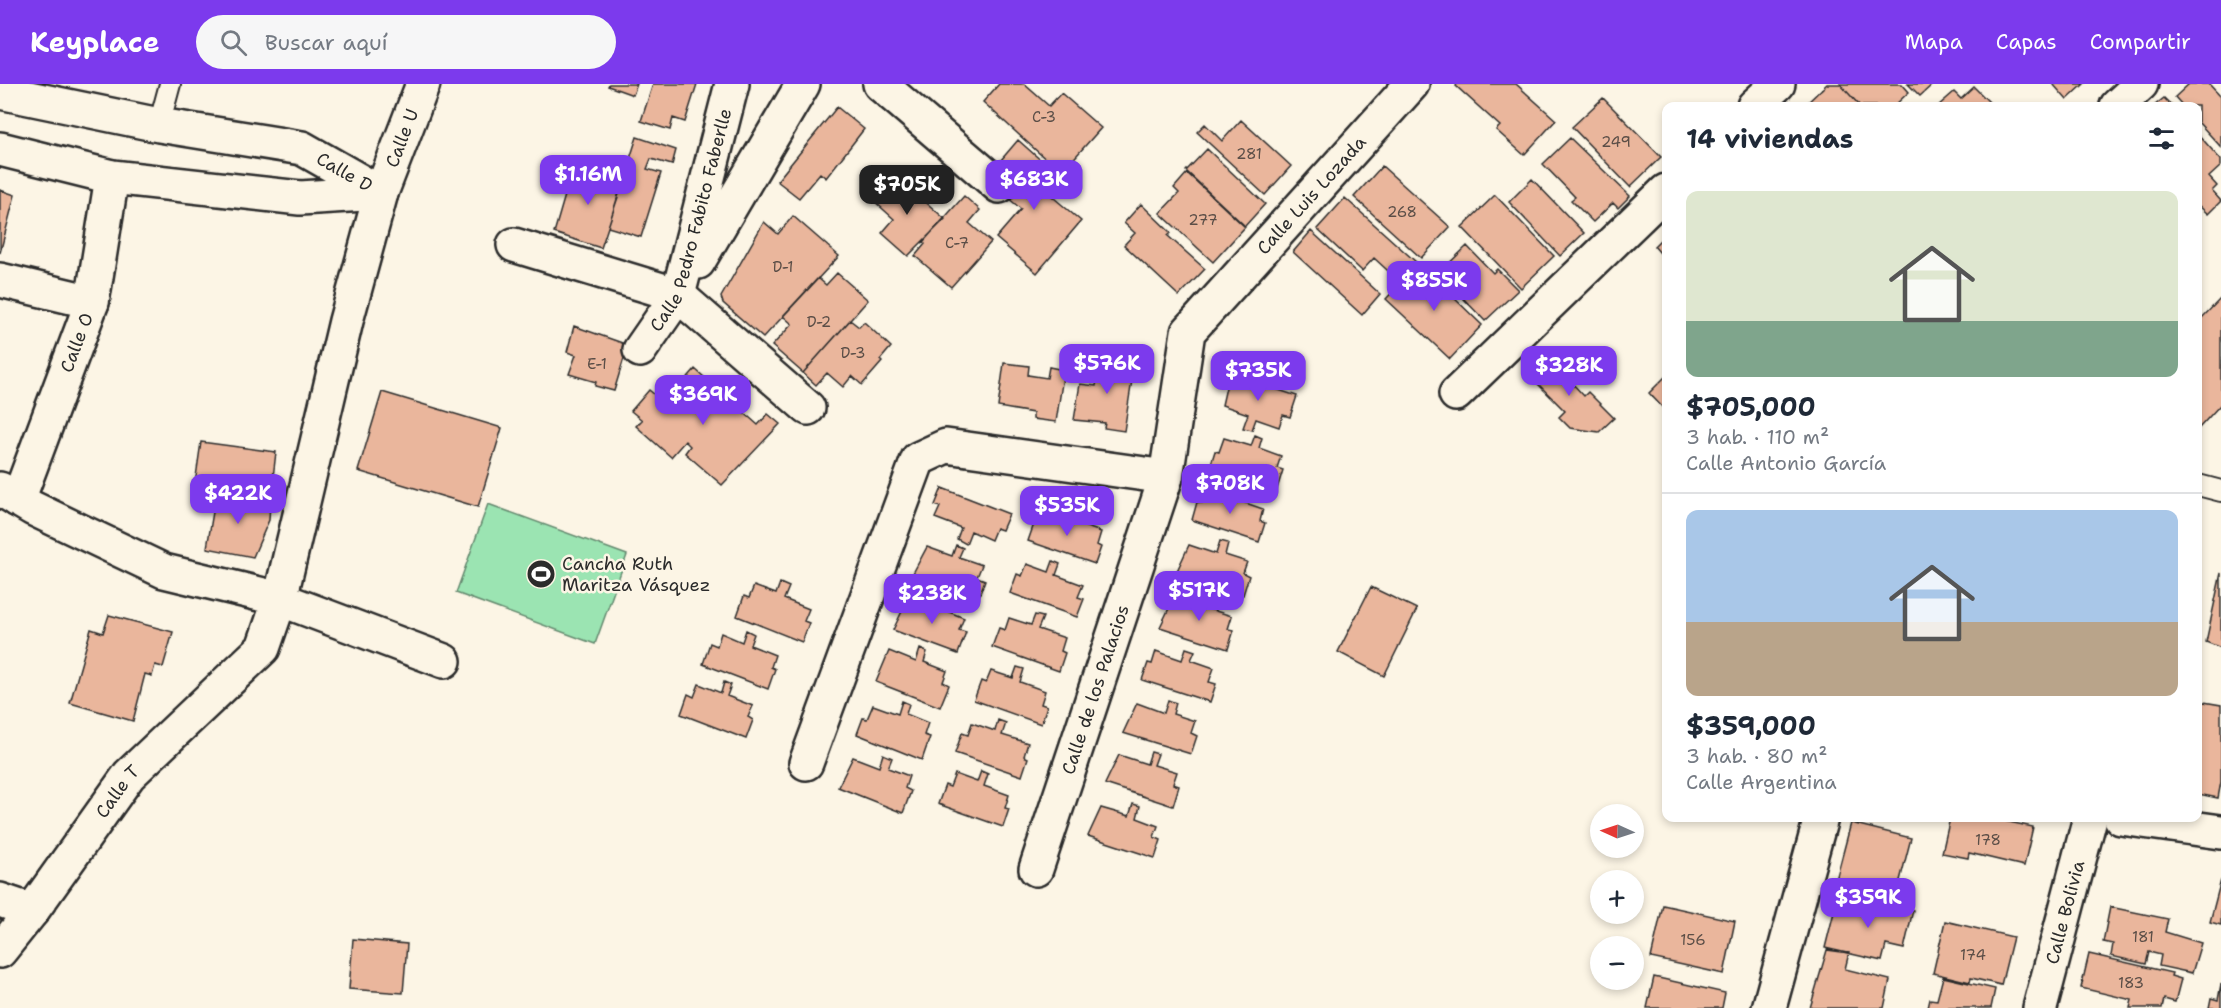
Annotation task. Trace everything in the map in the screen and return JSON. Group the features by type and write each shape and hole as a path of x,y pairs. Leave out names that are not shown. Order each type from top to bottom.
{"street":[{"name":"Calle U","path":"280,599 346,321 381,193 423,84"},
{"name":"Calle Pedro Fabito Faberlle","path":"640,350 678,294 732,84"},
{"path":"678,294 803,84"},
{"path":"880,84 999,186"},
{"name":"Calle Luis Lozada","path":"1212,305 1412,84"},
{"path":"1758,102 1778,84"},
{"path":"2121,102 2141,84"},
{"name":"Calle D","path":"0,92 159,125 302,148 381,193"},
{"name":"Calle D","path":"0,149 112,177 300,198 381,193"},
{"name":"Calle O","path":"112,177 92,302 9,495 164,571 280,599 444,661"},
{"path":"1456,394 1662,195"},
{"path":"514,245 678,294 808,408"},
{"path":"0,280 92,302"},
{"name":"Calle de los Palacios","path":"1036,869 1166,477 1188,332 1212,305"},
{"path":"806,763 918,459 946,446 1166,477"},
{"name":"Calle T","path":"0,951 32,911 129,775 263,648 280,599"},
{"path":"1769,1008 1820,822"},
{"name":"Calle Bolivia","path":"2040,1008 2089,822"},
{"path":"2150,822 2221,832"},
{"path":"0,900 32,911"}],"lane":[{"path":"159,125 170,84"},
{"path":"2202,486 2221,491"}],"green space":[{"name":"Cancha Ruth Maritza Vásquez","path":"488,504 627,555 595,644 456,593"}],"building":[{"path":"609,84 637,84 633,95 608,86"},
{"path":"653,84 697,84 685,122 673,118 670,130 641,121"},
{"path":"999,84 1024,84 1049,106 1061,93 1101,128 1061,173 983,102"},
{"path":"1457,84 1516,84 1556,120 1524,155 1496,130 1500,126 1456,86"},
{"path":"1827,84 1840,84 1856,102 1808,102"},
{"path":"1840,84 1902,84 1909,92 1898,102 1856,102"},
{"path":"1908,84 1933,84 1920,96"},
{"path":"2053,84 2084,84 2067,100"},
{"path":"2189,84 2209,84 2221,97 2221,147 2202,126 2202,102 2179,102 2175,97"},
{"path":"1974,87 1989,102 1943,102 1954,92 1961,99"},
{"path":"1603,98 1661,157 1630,187 1572,127"},
{"path":"837,107 864,129 826,178 820,173 799,198 777,181"},
{"path":"1241,120 1291,166 1265,195 1197,132 1205,124 1222,141"},
{"path":"637,137 676,150 672,165 651,159 647,169 661,173 641,237 608,227"},
{"path":"1570,138 1630,196 1618,208 1613,203 1593,222 1571,200 1575,197 1543,164"},
{"path":"2202,139 2221,160 2221,166 2209,177 2217,186 2212,191 2221,201 2208,214 2202,209"},
{"path":"1018,140 1053,171 1040,186 1081,221 1037,273 996,238 1021,209 1000,191 1016,173 1001,160"},
{"path":"1207,149 1265,204 1245,226 1186,171"},
{"path":"575,161 598,168 596,174 623,182 601,248 554,233"},
{"path":"1382,166 1450,227 1421,258 1354,197"},
{"path":"1187,173 1245,227 1213,262 1160,213 1179,193 1174,188"},
{"path":"896,176 945,219 908,256 882,233 894,219 874,201"},
{"path":"1532,179 1584,233 1560,256 1509,202"},
{"path":"0,190 15,195 0,253"},
{"path":"1495,195 1554,256 1521,288 1462,227"},
{"path":"964,196 980,210 969,223 991,242 951,287 915,256 925,244 923,242"},
{"path":"1345,198 1416,262 1399,281 1374,258 1362,271 1317,229"},
{"path":"1141,204 1171,233 1168,236 1205,269 1179,296 1124,245 1135,233 1124,223"},
{"path":"793,216 839,256 763,338 723,303 721,297 764,222 778,234"},
{"path":"1311,231 1380,294 1362,315 1293,252"},
{"path":"1662,238 1662,255 1654,246"},
{"path":"1467,246 1493,273 1497,269 1518,290 1485,321 1439,273"},
{"path":"1419,264 1482,325 1450,359 1386,299"},
{"path":"837,273 868,300 803,373 772,346 792,324 783,316 818,278 826,285"},
{"path":"2221,298 2221,404 2202,425 2202,318"},
{"path":"850,320 859,327 864,322 891,347 880,360 882,362 862,385 852,376 843,387 827,373 816,385 803,373"},
{"path":"574,326 628,345 614,391 595,386 596,382 569,374 576,355 567,352"},
{"path":"1544,353 1584,396 1588,392 1614,418 1599,432 1570,428 1559,417 1565,411 1525,371"},
{"path":"1101,356 1135,361 1124,431 1104,428 1105,423 1074,420 1080,384 1096,386"},
{"path":"1004,363 1029,366 1028,375 1047,378 1049,367 1064,370 1056,422 1033,419 1033,413 998,407"},
{"path":"695,369 758,425 768,414 780,424 722,485 685,453 690,446 685,441 671,457 636,426 642,420 631,411 649,390 661,400 666,395 670,398"},
{"path":"1229,374 1297,396 1290,417 1283,415 1279,427 1256,419 1252,430 1243,428 1248,414 1222,405"},
{"path":"1662,380 1662,407 1649,393"},
{"path":"382,392 502,428 478,507 358,471"},
{"path":"1255,435 1262,438 1259,448 1281,456 1277,468 1283,470 1277,489 1210,467 1215,451 1219,452 1224,438 1251,446"},
{"path":"201,442 276,452 271,495 195,484"},
{"path":"942,488 1009,514 1002,530 996,528 991,540 971,531 966,544 957,539 961,528 935,518 940,507 935,505"},
{"path":"1236,488 1244,491 1240,501 1263,509 1260,521 1265,523 1259,542 1192,520 1197,502 1202,503 1206,491 1232,500"},
{"path":"216,494 270,503 269,520 253,557 207,548"},
{"path":"1072,509 1079,512 1075,523 1101,532 1097,545 1101,547 1095,564 1028,541 1035,521 1041,524 1045,511 1068,520"},
{"path":"1220,541 1228,543 1225,555 1247,562 1243,573 1249,576 1243,595 1176,573 1189,545 1216,554"},
{"path":"956,545 963,548 959,557 982,565 977,577 985,580 977,602 911,577 927,547 952,556"},
{"path":"1053,561 1060,564 1056,575 1083,585 1078,597 1084,599 1077,617 1010,593 1017,574 1022,576 1027,564 1049,572"},
{"path":"2221,573 2221,648 2206,642"},
{"path":"780,583 789,587 784,599 809,609 804,621 809,623 802,642 737,616 744,596 749,598 754,586 776,594"},
{"path":"1371,587 1417,609 1384,676 1338,652"},
{"path":"1205,595 1214,597 1209,609 1232,616 1228,629 1234,630 1228,649 1160,627 1174,598 1201,607"},
{"path":"937,597 946,600 942,609 964,618 959,630 966,632 958,654 893,630 908,599 933,609"},
{"path":"109,615 173,632 163,667 155,665 152,676 145,674 133,721 70,703 91,629 103,633"},
{"path":"1035,615 1043,617 1038,629 1065,638 1061,651 1065,653 1059,671 992,647 999,628 1005,630 1009,618 1031,625"},
{"path":"746,630 754,634 750,645 775,655 771,667 775,669 768,689 703,664 710,643 717,646 721,633 742,642"},
{"path":"1186,648 1195,651 1191,660 1214,668 1209,682 1216,684 1210,702 1142,680 1148,663 1152,664 1156,651 1182,660"},
{"path":"920,649 927,652 924,662 947,671 943,682 949,685 940,707 876,682 889,651 916,662"},
{"path":"1017,667 1024,669 1020,682 1045,691 1041,704 1047,706 1041,724 974,700 981,681 986,683 991,671 1013,678"},
{"path":"724,682 731,685 727,696 753,706 748,717 753,720 746,739 681,714 688,694 694,697 699,684 721,693"},
{"path":"1168,700 1176,703 1173,714 1195,721 1191,733 1197,736 1191,754 1123,733 1137,703 1164,713"},
{"path":"902,701 909,704 906,714 928,723 924,735 930,737 922,760 857,734 863,718 867,719 873,705 898,714"},
{"path":"2202,702 2221,705 2221,782 2218,798 2202,795"},
{"path":"998,720 1006,723 1002,735 1028,743 1024,756 1028,758 1022,776 955,753 962,733 968,735 972,723 995,731"},
{"path":"1151,752 1158,754 1154,765 1177,772 1173,784 1179,786 1173,806 1105,784 1119,755 1147,764"},
{"path":"883,754 892,758 888,768 909,776 905,788 911,791 903,813 838,787 853,757 879,767"},
{"path":"981,771 988,774 984,786 1009,795 1005,808 1009,809 1003,827 938,804 945,785 950,787 955,774 977,782"},
{"path":"1133,804 1140,806 1137,818 1158,826 1154,837 1161,840 1155,858 1088,836 1101,808 1129,816"},
{"path":"1949,822 2009,822 2033,827 2024,866 1969,853 1968,858 1942,853"},
{"path":"1851,823 1911,838 1896,896 1836,880"},
{"path":"2221,880 2221,925 2210,922"},
{"path":"1837,900 1882,911 1884,903 1913,910 1904,949 1886,945 1882,961 1825,948"},
{"path":"1663,905 1735,921 1724,974 1651,958"},
{"path":"2110,907 2168,919 2165,932 2201,943 2192,973 2159,966 2161,955 2149,952 2146,964 2111,956 2113,944 2103,942"},
{"path":"1945,921 2013,937 2001,985 1971,978 1970,982 1933,973"},
{"path":"353,939 407,944 403,993 349,989"},
{"path":"1827,950 1849,953 1845,969 1890,980 1884,1008 1810,1008"},
{"path":"2089,954 2172,973 2171,976 2181,979 2175,1002 2164,999 2162,1008 2130,1008 2132,1000 2081,988"},
{"path":"1654,977 1725,993 1722,1008 1647,1008"},
{"path":"1943,977 1995,989 1991,1008 1928,1008 1930,999 1937,1000"},
{"path":"2221,984 2221,1008 2209,1008 2211,998 2218,1000"}],"place":[{"name":"Cancha Ruth Maritza Vásquez","path":"541,574"}]}
